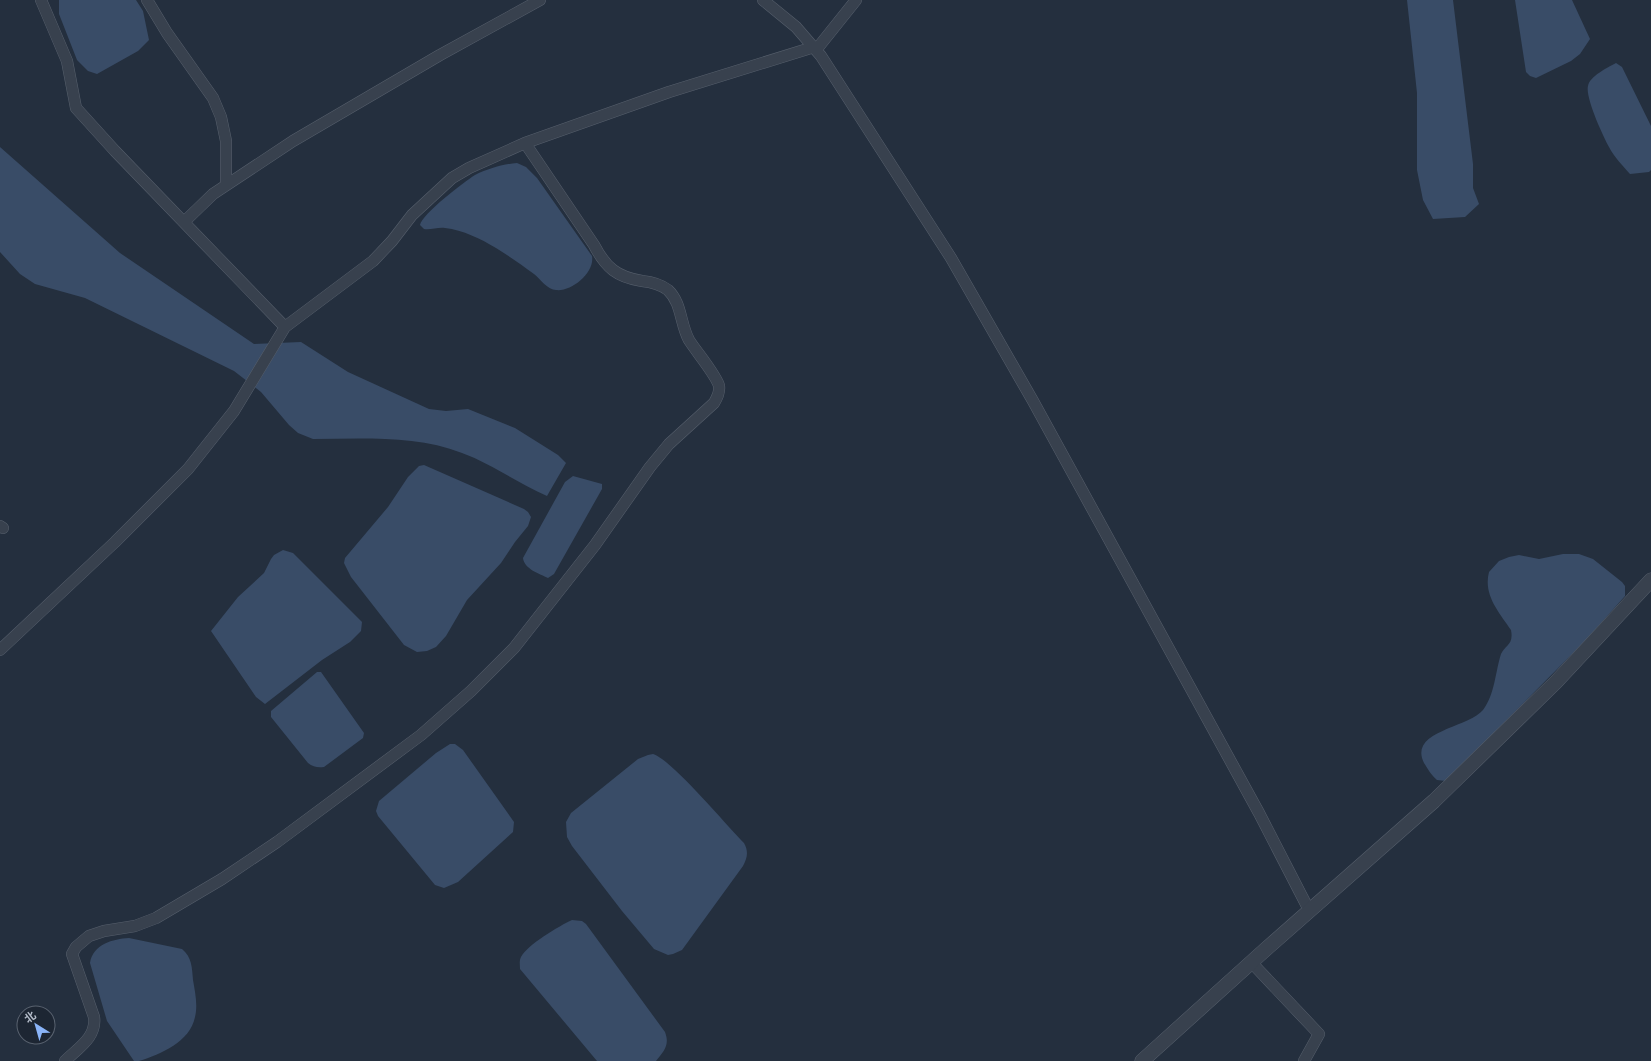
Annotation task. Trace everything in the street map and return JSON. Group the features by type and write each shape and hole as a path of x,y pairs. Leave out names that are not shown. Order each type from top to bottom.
{"street":[{"path":"41,0 67,61 76,108 115,151 285,328"},
{"path":"147,0 167,33 212,98 221,117 226,140 226,185"},
{"path":"184,222 213,194 293,141 433,59 540,0"},
{"path":"763,0 796,27 815,49 849,98 963,279 1029,394 1166,641 1310,910"},
{"path":"0,650 115,542 188,469 234,411 285,328 373,261 392,241 412,215 452,178 469,168 525,143 669,92 815,49 856,0"},
{"path":"65,1061 91,1035 95,1025 94,1017 72,954 79,944 89,936 96,933 135,926 156,918 216,883 277,842 421,735 470,691 514,648 595,545 650,467 670,444 714,403 717,397 718,384 688,339 678,306 672,294 662,286 655,283 632,280 614,272 604,262 525,143"},
{"path":"1142,1061 1251,962 1434,801 1594,643 1651,580"},
{"path":"1251,962 1319,1034 1304,1061"}],"water":[{"path":"59,0 136,0 143,11 149,40 138,51 97,74 88,71 77,60 59,14"},
{"path":"1407,0 1453,0 1473,164 1473,188 1479,204 1465,217 1433,219 1423,200 1417,170 1417,93"},
{"path":"1515,0 1572,0 1590,39 1580,54 1571,61 1536,78 1530,76 1526,72"},
{"path":"1616,63 1622,67 1651,126 1651,170 1649,172 1630,174 1622,165 1609,147 1589,99 1589,82 1599,73"},
{"path":"0,147 120,253 254,344 301,342 348,372 429,409 446,411 468,409 515,428 558,455 566,463 547,496 473,457 444,447 426,443 388,439 313,439 298,433 289,425 261,392 234,371 85,298 35,284 20,274 0,252"},
{"path":"517,163 526,167 537,178 592,256 590,269 575,285 562,290 553,290 511,257 472,235 445,228 424,229 420,225 422,220 435,206 475,175 495,167"},
{"path":"424,465 524,509 531,517 528,526 501,563 467,600 446,636 436,647 427,651 417,652 404,645 351,577 344,563 345,558 388,507 408,477 419,466"},
{"path":"573,476 602,484 602,489 554,574 548,578 529,568 524,562 523,558 565,482"},
{"path":"283,550 293,553 362,622 361,631 350,642 322,660 265,704 256,697 211,631 238,597 264,573 274,555"},
{"path":"1563,554 1579,554 1593,559 1622,582 1625,586 1625,596 1586,640 1446,781 1437,780 1424,763 1421,752 1424,744 1442,731 1476,716 1483,710 1490,697 1501,654 1509,644 1512,635 1511,630 1497,610 1490,596 1488,588 1489,572 1499,561 1509,557 1519,555 1539,559"},
{"path":"317,672 321,672 364,733 363,738 324,767 314,766 308,763 271,717 271,711"},
{"path":"450,744 455,744 463,750 514,822 513,832 458,882 444,888 435,885 378,816 376,811 379,801 436,753"},
{"path":"653,754 672,768 699,794 744,843 747,852 743,866 682,950 668,955 654,949 622,911 572,846 567,837 566,822 571,813 638,759"},
{"path":"572,920 582,921 586,924 665,1032 667,1041 665,1048 656,1061 597,1061 520,969 521,957 524,952 552,931"},
{"path":"129,938 182,949 188,956 191,963 196,998 195,1017 192,1026 181,1040 165,1051 139,1061 134,1061 107,1021 90,963 95,951 99,947 110,941"}]}
